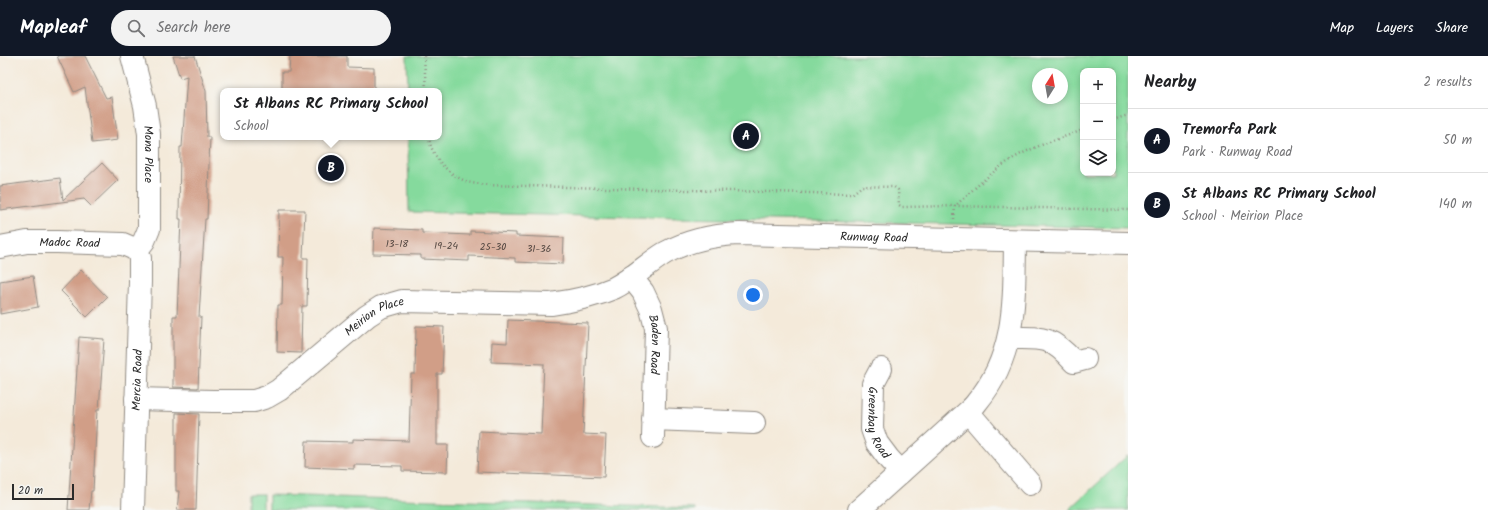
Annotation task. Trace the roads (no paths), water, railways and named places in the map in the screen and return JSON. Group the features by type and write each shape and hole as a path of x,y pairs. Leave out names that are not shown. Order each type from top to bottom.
{"street":[{"name":"Mona Place","path":"132,56 145,106 149,134 149,228 144,241 137,250"},
{"name":"Runway Road","path":"631,277 666,253 702,239 720,235 739,234 1128,243"},
{"name":"Greenbay Road","path":"859,510 968,412 977,402 1000,364 1012,326 1015,241"},
{"name":"Madoc Road","path":"0,247 27,242 57,242 123,244 131,246 137,250"},
{"name":"Mercia Road","path":"133,510 140,274 140,258 137,250"},
{"name":"Meirion Place","path":"136,399 254,401 267,397 279,390 366,316 388,304 402,301 551,304 591,297 614,287 631,277"},
{"name":"Baden Road","path":"631,277 643,292 651,309 656,328 653,428 754,423"},
{"path":"1009,338 1036,338 1051,341 1064,351 1074,362 1085,359"},
{"name":"Greenbay Road","path":"881,369 873,384 872,429 877,443 901,472"},
{"path":"968,412 1030,484"}],"place":[{"name":"Tremorfa Park","path":"746,136"},
{"name":"St Albans RC Primary School","path":"331,168"}]}
